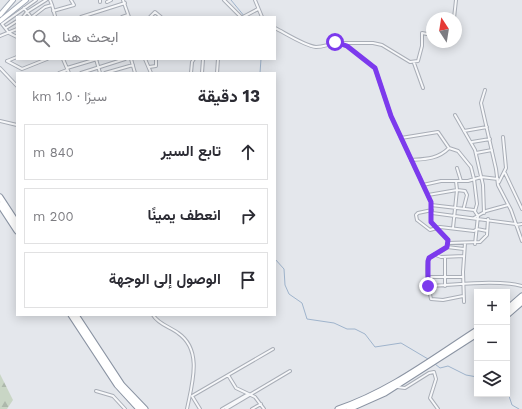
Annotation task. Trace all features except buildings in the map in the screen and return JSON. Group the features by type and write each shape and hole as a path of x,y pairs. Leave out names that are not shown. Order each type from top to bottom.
{"highway":[{"path":"0,197 16,221"},
{"path":"0,205 16,229"},
{"path":"510,306 522,296"},
{"path":"510,312 522,302"},
{"path":"72,316 120,389 139,409"},
{"path":"77,316 122,385 145,409"},
{"path":"338,409 368,397 387,387 474,332"},
{"path":"349,409 368,402 396,386 474,336"}],"main road":[{"path":"0,15 13,0"},
{"path":"0,21 26,0"}],"street":[{"path":"16,36 9,33 2,24 36,0"},
{"path":"24,16 27,12 46,0"},
{"path":"50,0 55,16"},
{"path":"53,11 74,5 71,0"},
{"path":"107,2 111,0"},
{"path":"123,0 128,16"},
{"path":"224,0 241,16"},
{"path":"256,0 262,16"},
{"path":"455,12 456,0"},
{"path":"84,16 125,4"},
{"path":"33,16 45,7 52,5"},
{"path":"24,8 31,16"},
{"path":"244,16 258,9"},
{"path":"151,16 155,12 160,16"},
{"path":"6,28 16,22"},
{"path":"276,29 308,45 316,47 335,42 373,43 382,45 414,63"},
{"path":"0,36 16,30"},
{"path":"414,63 418,61 421,53 422,33 426,34"},
{"path":"342,43 375,68 391,116 428,195 432,211 431,222 439,227 448,243 447,247"},
{"path":"16,57 7,61 22,69 44,60"},
{"path":"63,60 68,72"},
{"path":"61,72 93,60"},
{"path":"96,60 100,72"},
{"path":"84,72 122,60"},
{"path":"131,60 135,72"},
{"path":"146,60 151,72"},
{"path":"149,67 156,66 156,60"},
{"path":"191,72 193,60"},
{"path":"202,72 203,60"},
{"path":"217,72 218,60"},
{"path":"414,63 423,88"},
{"path":"108,72 133,65"},
{"path":"0,68 16,85"},
{"path":"484,90 481,103 490,139 498,183 522,241"},
{"path":"455,115 472,142 476,153 481,177 484,213"},
{"path":"0,121 16,125"},
{"path":"464,131 487,127"},
{"path":"401,138 438,132 449,148"},
{"path":"498,183 505,173 507,160 503,138"},
{"path":"472,142 490,139"},
{"path":"411,160 435,158 443,154 449,148 455,148 471,167 474,179 476,203 475,211"},
{"path":"476,153 492,150"},
{"path":"457,168 461,181"},
{"path":"505,173 522,209"},
{"path":"423,185 435,182 461,181 481,177 498,179"},
{"path":"453,228 456,207 456,181"},
{"path":"428,195 457,190 466,193 464,207"},
{"path":"476,203 484,203"},
{"path":"431,204 471,208 475,211 478,216 475,244"},
{"path":"473,219 484,213 508,205"},
{"path":"488,231 439,227 429,230 417,219 417,213 432,211 473,219 488,219 522,224"},
{"path":"448,243 475,244 482,241 488,231 488,219"},
{"path":"464,302 463,277 465,243"},
{"path":"463,296 433,300 428,286 428,261 447,247 464,249"},
{"path":"435,255 445,257 464,256"},
{"path":"445,257 445,286"},
{"path":"428,277 463,277"},
{"path":"428,286 498,283 522,286"},
{"path":"154,316 158,321 178,332 190,344 194,365 191,395 187,409"},
{"path":"191,395 273,348"},
{"path":"222,409 290,371"},
{"path":"396,386 402,389 405,388 429,373 434,372 436,379 430,398 438,409"},
{"path":"228,375 236,388 249,394 261,404 264,409"},
{"path":"96,390 113,396 125,409"},
{"path":"226,409 249,394"},
{"path":"191,395 200,409"},
{"path":"252,409 261,404"}],"green space":[{"path":"0,374 13,400 7,409 0,409"}],"waterway":[{"path":"231,0 244,16"},
{"path":"260,72 261,60"},
{"path":"276,260 284,269 285,285 289,294 302,303 307,319 334,323 347,329 355,329 365,334 375,347 401,343 428,359"},
{"path":"435,364 440,368 448,366 466,375 474,376"},
{"path":"509,397 512,405 519,409"}],"route":[{"path":"335,42 342,43 347,46 375,68 391,116 431,202 431,222 448,240 447,247 444,250 429,258 428,286"}]}
